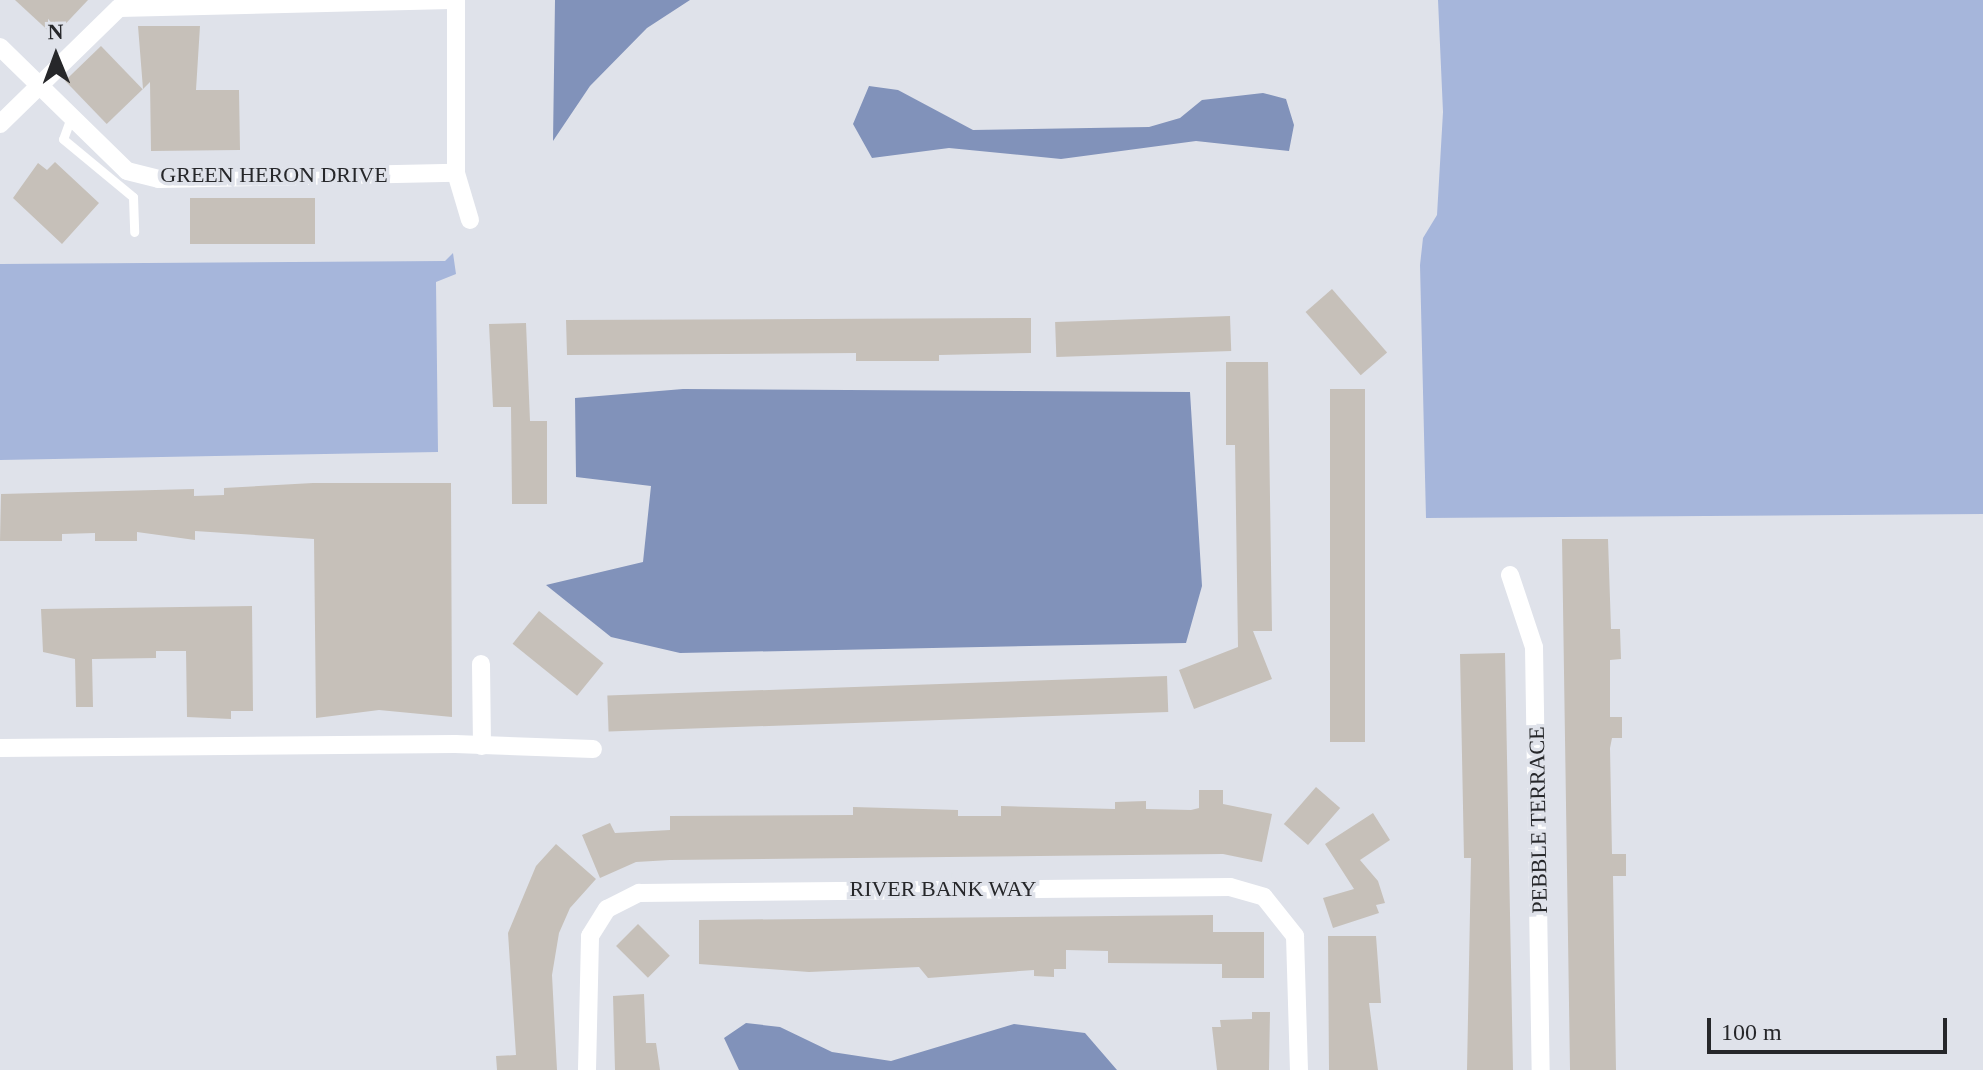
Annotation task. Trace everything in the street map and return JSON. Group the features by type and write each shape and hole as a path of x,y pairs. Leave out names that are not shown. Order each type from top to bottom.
{"street":[{"path":"0,124 38,89 105,16 132,5 453,0 456,173 470,220"},
{"name":"GREEN HERON DRIVE","path":"0,47 70,120 132,172 159,179 456,173"},
{"name":"PEBBLE TERRACE","path":"1510,575 1534,647 1541,1070"},
{"path":"481,664 482,746"},
{"path":"0,748 482,746 593,749"},
{"name":"RIVER BANK WAY","path":"587,1070 590,936 607,909 639,893 1230,887 1264,897 1295,936 1299,1070"}],"lane":[{"path":"70,120 63,139 119,192 133,197 134,232"},
{"path":"119,192 132,172"}],"shaded area":[{"path":"555,0 690,0 647,28 590,86 553,141"},
{"path":"1438,0 1983,0 1983,514 1426,518 1420,265 1423,238 1437,215 1443,112"},
{"path":"869,86 898,90 973,130 1149,127 1180,118 1202,100 1263,93 1286,99 1294,125 1289,151 1196,141 1061,159 949,148 872,158 853,124"},
{"path":"453,253 456,274 436,282 438,452 0,460 0,264 445,261"},
{"path":"683,389 1190,392 1202,586 1186,643 680,653 611,637 546,585 643,562 651,486 576,477 575,398"},
{"path":"746,1023 780,1027 832,1052 891,1061 1014,1024 1085,1033 1117,1070 739,1070 724,1038"}],"building":[{"path":"15,0 88,0 54,36"},
{"path":"138,26 200,26 196,90 239,90 240,150 151,151 150,82 143,89"},
{"path":"101,46 143,89 107,124 65,81"},
{"path":"55,162 99,203 62,244 13,198 38,163 47,170"},
{"path":"190,198 315,198 315,244 190,244"},
{"path":"1332,289 1387,352 1361,375 1306,312"},
{"path":"1230,316 1231,351 1056,357 1055,322"},
{"path":"1031,318 1031,353 939,355 939,361 856,361 856,353 567,355 566,320"},
{"path":"526,323 530,421 547,421 547,504 512,504 511,407 493,407 489,324"},
{"path":"1226,362 1268,362 1272,631 1253,631 1272,679 1194,709 1179,670 1238,647 1235,445 1226,445"},
{"path":"1330,389 1365,389 1365,742 1330,742"},
{"path":"313,483 451,483 452,717 379,710 316,718 314,539 195,531 195,540 137,532 137,541 95,541 95,533 62,534 62,541 0,541 1,494 194,489 194,496 224,495 224,488"},
{"path":"1562,539 1608,539 1611,629 1620,629 1621,659 1610,660 1610,717 1622,717 1622,738 1612,738 1610,748 1612,854 1626,854 1626,876 1613,876 1616,1070 1570,1070"},
{"path":"252,606 253,711 231,711 231,719 187,717 186,651 156,651 156,658 92,659 93,707 76,707 75,659 43,652 41,609"},
{"path":"539,611 604,663 577,696 513,644"},
{"path":"1505,653 1513,1070 1467,1070 1471,858 1464,858 1460,654"},
{"path":"1167,676 1168,712 609,732 607,696"},
{"path":"1316,787 1340,808 1308,845 1284,824"},
{"path":"1199,790 1223,790 1223,804 1272,814 1262,862 1223,854 670,860 636,862 600,878 582,835 610,823 615,833 670,830 670,816 853,815 853,807 958,810 958,816 1001,816 1001,806 1115,809 1115,802 1146,801 1146,809 1191,810 1199,808"},
{"path":"1373,813 1390,840 1360,860 1378,881 1385,903 1376,905 1379,913 1333,928 1323,898 1354,889 1325,844"},
{"path":"556,844 596,879 570,908 559,933 552,975 557,1070 497,1070 496,1056 516,1055 508,933 536,866"},
{"path":"1213,915 1213,932 1264,932 1264,978 1222,978 1222,964 1108,963 1108,951 1066,950 1066,969 1054,969 1054,977 1034,976 1034,970 928,978 919,967 809,972 699,964 699,920"},
{"path":"638,924 670,956 648,978 616,946"},
{"path":"1328,936 1376,936 1381,1003 1369,1003 1378,1070 1329,1070"},
{"path":"644,994 646,1043 656,1043 660,1070 615,1070 613,996"},
{"path":"1252,1012 1270,1012 1269,1070 1217,1070 1212,1027 1221,1027 1220,1020 1252,1019"}]}
